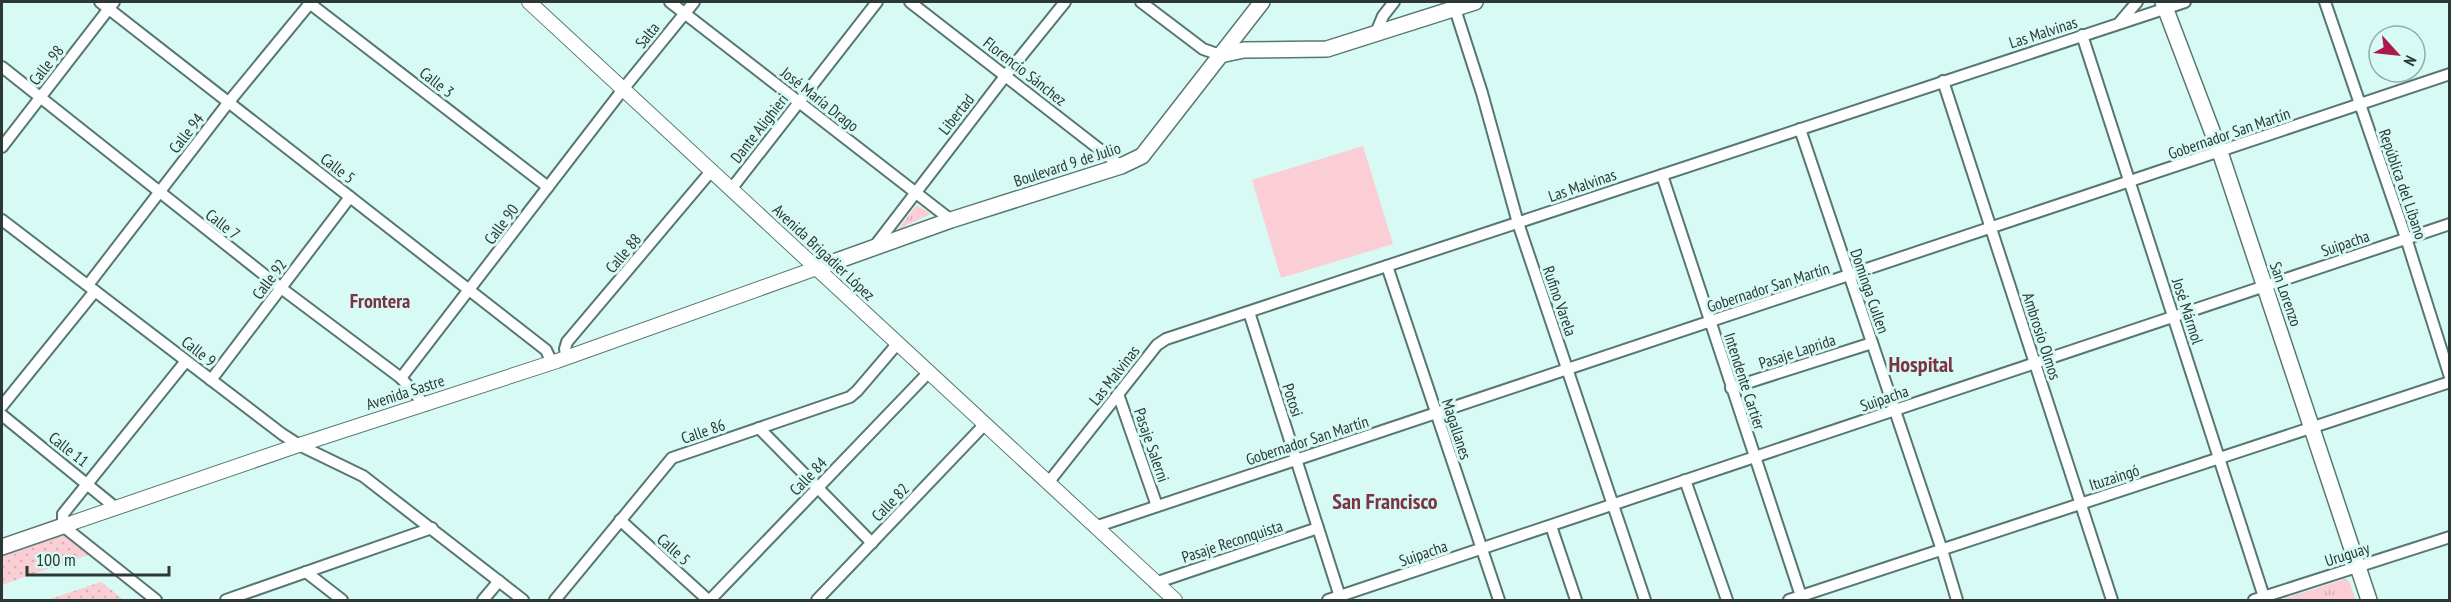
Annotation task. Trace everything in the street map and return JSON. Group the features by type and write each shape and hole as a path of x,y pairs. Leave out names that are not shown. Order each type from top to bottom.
{"main road":[{"name":"Boulevard 9 de Julio","path":"817,268 951,220 1121,166 1142,156 1262,2"},
{"path":"1220,56 1244,50 1327,49 1475,2"},
{"name":"San Lorenzo","path":"2164,5 2220,152 2369,600"},
{"name":"Avenida Sastre","path":"2,547 63,526"}],"street":[{"name":"Calle 94","path":"2,406 91,288 158,192 310,2"},
{"name":"Calle 3","path":"310,2 548,187"},
{"name":"Avenida Brigadier López","path":"529,2 1175,600"},
{"name":"José María Drago","path":"670,2 951,220"},
{"name":"Salta","path":"624,88 694,2"},
{"name":"Dante Alighieri","path":"732,188 877,2"},
{"name":"Florencio Sánchez","path":"910,2 1121,166"},
{"name":"Libertad","path":"874,247 1065,2"},
{"path":"1142,2 1203,49 1220,56"},
{"path":"1375,35 1383,16 1394,2"},
{"path":"2118,23 2137,2"},
{"name":"Las Malvinas","path":"1048,483 1157,345 1166,339 2118,23 2164,5 2185,2"},
{"name":"República del Líbano","path":"2325,2 2406,238 2450,377"},
{"name":"Calle 5","path":"108,4 228,103 546,350 552,363"},
{"name":"Calle 98","path":"2,147 108,4"},
{"name":"Rufino Varela","path":"1455,9 1482,93 1518,223 1645,600"},
{"name":"José Mármol","path":"2082,35 2220,458 2259,599"},
{"name":"Calle 7","path":"2,67 281,288 401,378 425,405"},
{"name":"Gobernador San Martín","path":"1095,527 2450,74"},
{"name":"Ambrosio Olmos","path":"1943,81 2112,600"},
{"name":"Calle 90","path":"401,378 624,88"},
{"name":"Dominga Cullen","path":"1800,129 1957,600"},
{"name":"Calle 88","path":"567,358 564,349 567,342 712,170"},
{"name":"Intendente Cartier","path":"1662,174 1731,388 1802,596"},
{"name":"Calle 92","path":"211,380 350,197"},
{"name":"Calle 9","path":"2,222 299,445 363,476 432,528"},
{"name":"Suipacha","path":"1328,600 1341,598 1685,480 2450,224"},
{"name":"Magallanes","path":"1387,266 1499,600"},
{"name":"Avenida Sastre","path":"63,526 299,445 567,358 817,268"},
{"name":"Potosi","path":"1248,312 1341,598"},
{"name":"Pasaje Laprida","path":"1731,388 1872,342"},
{"name":"Calle 86","path":"555,600 672,458 850,397 898,343"},
{"path":"156,600 63,526 63,514 186,361"},
{"name":"Calle 84","path":"709,600 929,372"},
{"name":"Ituzaingó","path":"1789,600 2450,382"},
{"name":"Pasaje Salerni","path":"1118,394 1157,506"},
{"name":"Calle 11","path":"2,415 117,508"},
{"name":"Calle 82","path":"818,600 985,424"},
{"path":"759,428 872,543"},
{"path":"1685,480 1727,600"},
{"name":"Calle 5","path":"620,520 709,600"},
{"path":"1551,526 1576,600"},
{"path":"226,600 432,528 523,600"},
{"name":"Pasaje Reconquista","path":"1155,582 1318,528"},
{"name":"Uruguay","path":"2259,599 2450,537"},
{"path":"306,572 342,600"},
{"path":"483,600 499,581"}],"green space":[{"path":"1363,146 1393,244 1281,278 1252,180"},
{"path":"917,205 931,214 898,229"},
{"path":"63,534 88,555 2,585 2,555"},
{"path":"2345,579 2349,581 2356,600 2280,600"},
{"path":"101,582 124,600 47,600"}],"district":[{"name":"Frontera","path":"380,301"},
{"name":"Hospital","path":"1921,364"},
{"name":"San Francisco","path":"1385,501"}]}
